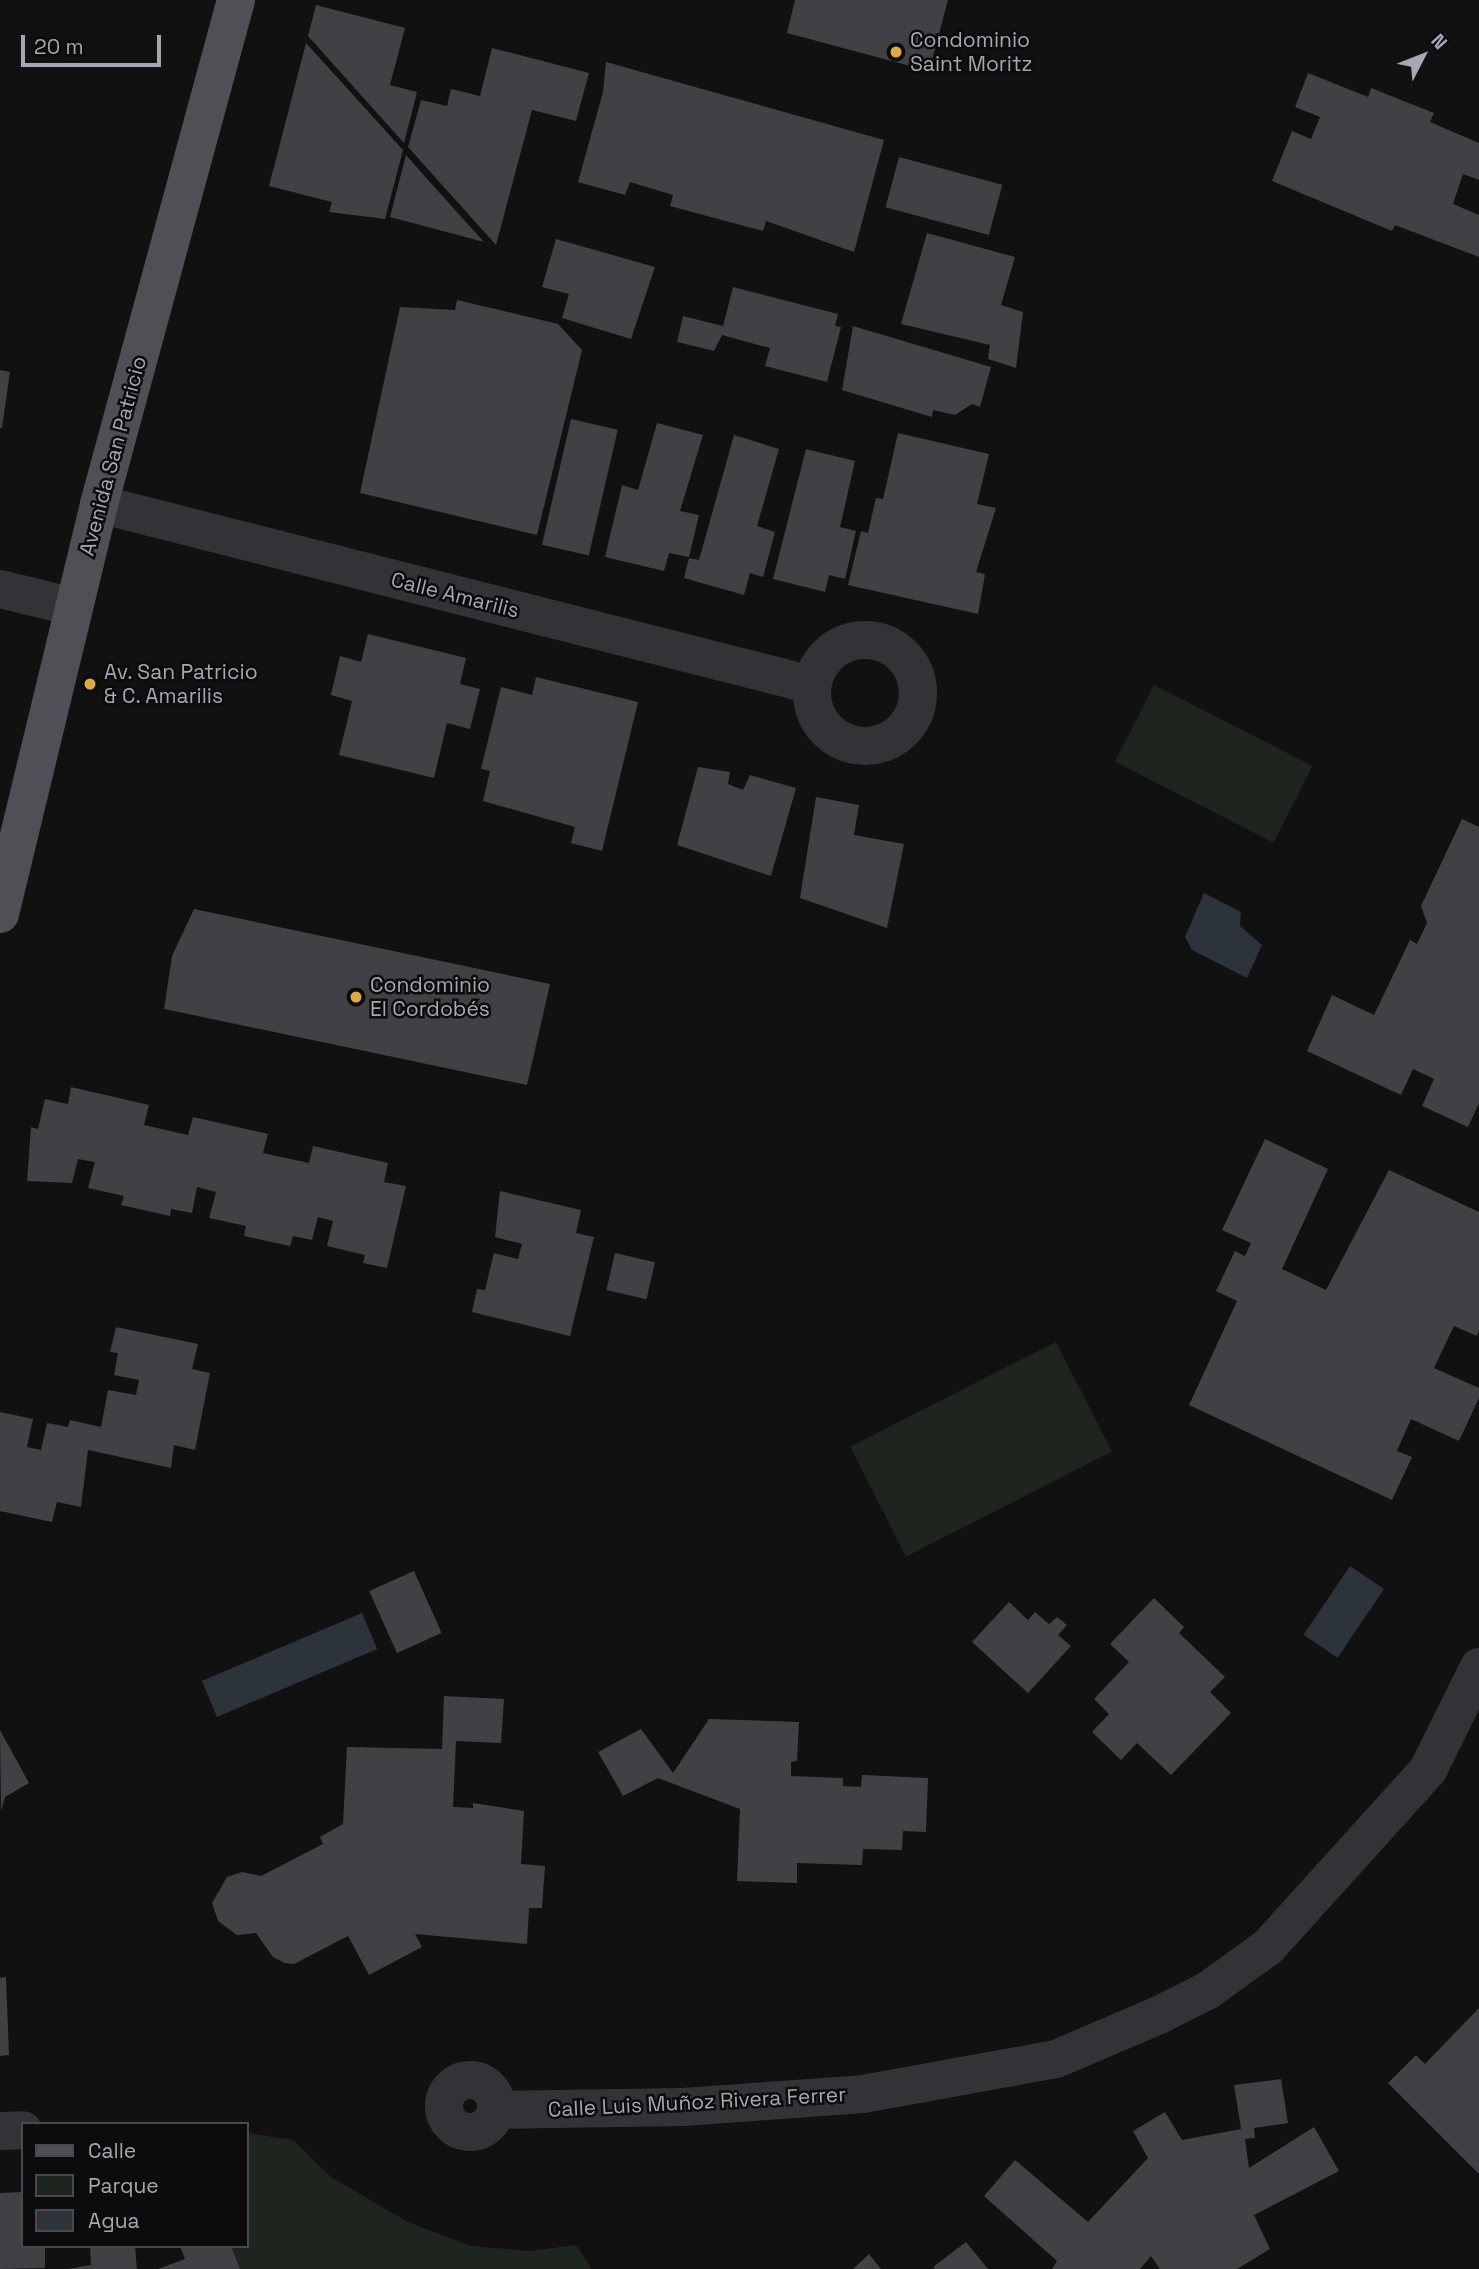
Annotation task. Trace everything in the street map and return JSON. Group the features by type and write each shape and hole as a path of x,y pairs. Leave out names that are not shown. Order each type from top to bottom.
{"main road":[{"name":"Avenida San Patricio","path":"0,914 10,823 74,607 99,504 236,0"}],"street":[{"name":"Calle Amarilis","path":"99,504 812,684"},
{"path":"0,589 74,607"},
{"name":"Calle Luis Muñoz Rivera Ferrer","path":"496,2110 683,2107 863,2094 1056,2059 1159,2015 1207,1991 1268,1947 1428,1770 1479,1667"},
{"path":"0,2131 21,2130"}],"green space":[{"path":"1154,685 1313,766 1274,842 1115,762"},
{"path":"1056,1342 1112,1452 906,1556 850,1447"},
{"path":"248,2133 293,2140 331,2177 408,2222 471,2246 530,2251 576,2245 592,2269 240,2269 232,2248 248,2248"}],"water":[{"path":"1204,893 1241,912 1240,926 1262,945 1247,978 1192,950 1185,937"},
{"path":"1350,1566 1384,1589 1338,1658 1304,1635"},
{"path":"362,1613 377,1649 217,1717 202,1681"}],"building":[{"name":"Condominio Saint Moritz","path":"795,0 948,0 929,71 787,33"},
{"path":"316,5 405,28 390,85 417,92 404,143 308,36"},
{"path":"306,43 403,150 385,219 329,212 332,202 269,186"},
{"path":"492,48 589,73 576,121 532,110 496,245 408,147 421,100 447,106 451,89 480,96"},
{"path":"606,62 884,140 854,252 766,221 763,231 670,206 673,195 630,182 625,195 578,182 603,92"},
{"path":"1308,73 1368,97 1371,88 1434,113 1430,122 1479,143 1479,180 1463,174 1453,204 1479,215 1479,257 1395,225 1392,231 1272,181 1292,131 1311,139 1320,117 1295,107"},
{"path":"406,155 428,180 484,242 390,217"},
{"path":"899,157 1002,185 989,235 886,207"},
{"path":"927,233 1015,257 1001,305 1023,312 1016,368 988,359 990,345 901,324"},
{"path":"556,239 655,267 631,339 562,318 569,294 542,287"},
{"path":"733,287 838,314 835,326 841,327 827,382 765,366 770,348 722,335 714,351 677,342 683,316 723,326"},
{"path":"457,300 558,324 582,350 537,535 360,493 400,307 455,310"},
{"path":"853,326 991,367 980,407 972,404 955,415 933,410 932,417 842,390"},
{"path":"0,370 10,372 2,428 0,428"},
{"path":"571,419 618,430 589,555 542,545"},
{"path":"657,423 703,435 680,511 699,515 689,557 669,553 664,571 605,557 622,485 638,490"},
{"path":"898,433 989,454 977,504 996,508 976,572 985,574 978,614 848,585 861,531 868,533 876,498 883,499"},
{"path":"734,435 779,449 757,526 775,532 763,577 750,573 744,595 684,578 689,558 699,560"},
{"path":"806,449 855,461 840,527 856,531 845,579 829,575 825,592 773,579"},
{"path":"368,634 466,658 460,684 480,689 470,729 447,723 434,778 339,755 352,701 331,695 340,656 361,662"},
{"path":"536,677 638,702 602,851 571,843 575,827 483,801 490,771 481,769 501,687 532,695"},
{"path":"698,767 730,772 728,784 743,790 750,775 796,788 771,876 677,845"},
{"path":"816,797 859,805 854,835 904,844 887,928 800,898"},
{"path":"1462,819 1479,827 1479,1103 1468,1127 1422,1106 1434,1079 1413,1069 1401,1095 1307,1051 1332,995 1374,1015 1410,940 1417,944 1427,923 1421,906"},
{"name":"Condominio El Cordobés","path":"194,909 550,984 527,1085 164,1009 172,956"},
{"path":"71,1087 149,1105 144,1125 188,1135 193,1117 268,1134 263,1153 309,1163 313,1146 388,1163 384,1182 406,1186 387,1268 363,1263 365,1255 327,1246 333,1221 318,1217 312,1240 293,1236 290,1246 244,1236 246,1226 209,1218 216,1192 197,1187 192,1213 171,1209 170,1216 121,1205 124,1196 88,1188 95,1162 78,1159 72,1183 27,1181 31,1127 38,1129 45,1099 68,1104"},
{"path":"1265,1139 1328,1169 1282,1269 1326,1290 1389,1170 1479,1212 1479,1330 1477,1336 1454,1326 1434,1368 1479,1388 1479,1398 1459,1441 1411,1419 1397,1451 1412,1457 1392,1500 1189,1405 1237,1301 1216,1291 1235,1251 1245,1256 1251,1243 1222,1230"},
{"path":"500,1191 581,1210 576,1233 594,1237 570,1336 472,1312 477,1289 485,1290 494,1253 518,1259 522,1244 495,1237"},
{"path":"615,1253 655,1262 646,1299 606,1290"},
{"path":"116,1327 198,1344 192,1369 210,1373 195,1450 174,1445 171,1468 88,1450 81,1507 57,1502 52,1522 0,1511 0,1412 33,1419 27,1447 41,1450 47,1423 68,1427 70,1420 101,1427 108,1390 136,1395 139,1380 114,1375 118,1353 110,1352"},
{"path":"414,1571 442,1633 397,1653 369,1591"},
{"path":"1154,1598 1184,1627 1179,1633 1225,1677 1210,1692 1231,1713 1171,1775 1137,1743 1121,1760 1092,1732 1109,1714 1094,1699 1129,1662 1110,1644"},
{"path":"1009,1602 1028,1620 1035,1612 1049,1624 1057,1617 1067,1625 1058,1635 1071,1646 1028,1693 972,1642"},
{"path":"444,1696 504,1699 501,1743 456,1741 453,1807 473,1808 473,1803 524,1811 521,1864 545,1866 542,1908 529,1908 527,1944 415,1934 422,1947 369,1975 348,1936 294,1964 285,1963 273,1957 256,1933 237,1935 218,1921 212,1903 227,1877 242,1872 261,1876 323,1844 320,1837 343,1824 347,1747 442,1749"},
{"path":"709,1719 799,1722 797,1761 791,1762 791,1776 843,1778 843,1786 861,1787 862,1775 928,1778 926,1832 903,1831 902,1850 863,1849 862,1865 797,1863 797,1883 737,1881 740,1809 658,1778 623,1796 598,1752 641,1729 673,1773"},
{"path":"0,1730 29,1783 5,1797 1,1811"},
{"path":"6,1977 9,2055 0,2056 0,1978"},
{"path":"1479,2008 1479,2174 1388,2083 1416,2055 1425,2064"},
{"path":"1281,2079 1288,2123 1254,2128 1255,2138 1245,2139 1249,2168 1314,2127 1339,2171 1254,2215 1270,2249 1237,2269 1160,2269 1151,2256 1140,2269 1052,2269 1057,2261 984,2196 1015,2160 1088,2222 1148,2158 1133,2131 1165,2112 1182,2140 1241,2129 1234,2085"},
{"path":"21,2192 21,2248 45,2248 45,2268 0,2269 0,2193"},
{"path":"966,2242 988,2269 933,2267"},
{"path":"90,2248 135,2248 137,2269 68,2269 91,2265"},
{"path":"181,2248 232,2248 240,2269 158,2269 185,2259"},
{"path":"869,2254 881,2269 853,2269"}],"place":[{"name":"Condominio Saint Moritz","path":"896,52"},
{"name":"Av. San Patricio & C. Amarilis","path":"90,684"},
{"name":"Condominio El Cordobés","path":"356,997"}]}
